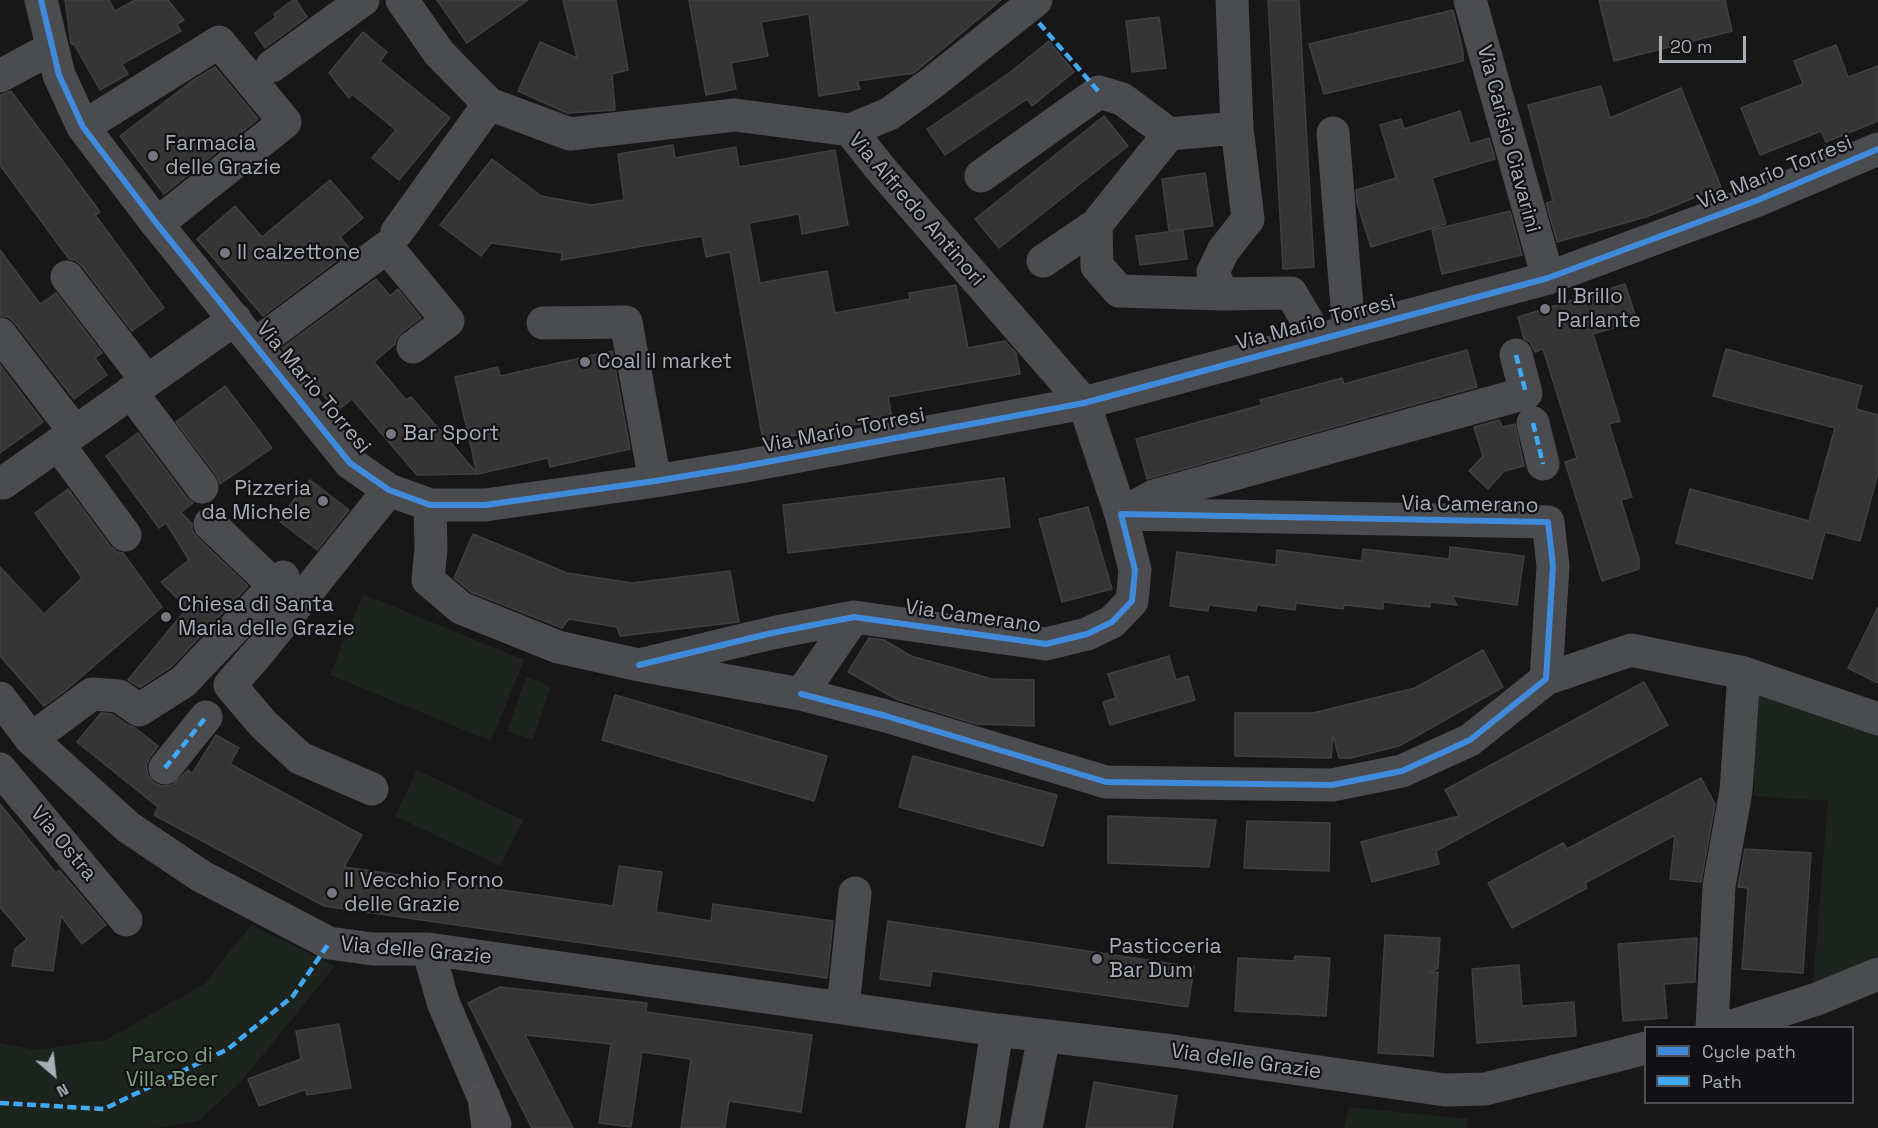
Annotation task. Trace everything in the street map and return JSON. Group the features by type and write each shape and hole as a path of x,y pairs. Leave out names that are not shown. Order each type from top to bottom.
{"street":[{"name":"Via Mario Torresi","path":"41,0 59,75 83,127 157,224 350,463 389,490 430,505 484,505 655,481 1084,403 1548,278 1758,200 1878,149"},
{"path":"272,66 363,0"},
{"name":"Via Alfredo Antinori","path":"402,0 439,53 489,104 570,134 735,115 850,130 880,168 1084,403"},
{"path":"850,130 889,114 933,83 1036,0"},
{"path":"1222,294 1213,272 1222,251 1248,219 1237,128 1232,0"},
{"name":"Via Carisio Ciavarini","path":"1470,0 1548,278"},
{"path":"83,127 219,42 285,122 157,224"},
{"path":"0,76 52,48"},
{"path":"981,176 1099,92 1122,99 1168,135 1237,128"},
{"path":"397,232 489,104"},
{"path":"1333,133 1349,331"},
{"path":"1043,261 1096,225 1168,135"},
{"path":"1096,225 1097,266 1119,291 1222,294 1291,293 1318,339"},
{"path":"255,345 387,247 448,321 413,347"},
{"path":"68,277 202,487"},
{"path":"0,482 3,483 235,319"},
{"path":"543,323 626,322 655,481"},
{"path":"0,334 125,535"},
{"name":"Via Camerano","path":"1516,355 1543,464"},
{"name":"Via Camerano","path":"639,664 772,633 854,617 1046,644 1087,634 1112,622 1132,601 1135,570 1122,514 1084,403"},
{"path":"1122,514 1154,496 1529,408"},
{"path":"372,789 300,758 263,724 230,685 389,490"},
{"name":"Via Camerano","path":"430,505 431,549 428,580 461,608 558,647 801,694 886,716 1106,783 1332,785 1402,771 1470,740 1546,679 1632,650 1744,673 1878,719"},
{"name":"Via Camerano","path":"1122,514 1548,522 1553,566 1546,679"},
{"path":"0,714 31,739 92,694 119,696 139,710 183,682 279,581 210,524"},
{"path":"801,694 854,617"},
{"path":"1712,1026 1719,886 1736,791 1744,673"},
{"name":"Via delle Grazie","path":"0,698 31,739 119,820 201,876 329,943 373,949 428,949 997,1030 1173,1051 1445,1090 1485,1089 1644,1049"},
{"path":"165,768 206,717"},
{"name":"Via Ostra","path":"0,769 126,920"},
{"path":"843,1007 855,893"},
{"path":"428,949 443,1002 486,1112 497,1128"},
{"path":"1732,1026 1817,999 1878,974"},
{"path":"982,1128 997,1030"},
{"path":"1026,1128 1044,1036"}],"green space":[{"path":"363,594 524,660 491,741 330,675"},
{"path":"526,677 551,686 533,740 507,731"},
{"path":"1755,687 1878,733 1878,957 1813,983 1828,801 1754,796"},
{"path":"417,770 523,820 500,866 395,816"},
{"name":"Parco di Villa Beer","path":"251,925 335,966 240,1083 198,1121 154,1128 0,1128 0,1043 36,1050 106,1040 204,984"},
{"path":"1349,1107 1468,1119 1466,1128 1344,1128"}],"building":[{"path":"65,0 109,0 115,11 135,0 168,0 184,20 177,24 181,31 122,64 128,74 100,90 74,44 71,44"},
{"path":"296,0 307,17 265,48 255,33 276,17 274,14"},
{"path":"437,0 528,0 467,43"},
{"path":"563,0 616,0 628,70 612,74 615,110 567,113 518,91 540,42 577,58"},
{"path":"689,0 1001,0 914,73 857,81 860,89 819,96 809,14 761,22 768,56 731,63 736,89 706,95"},
{"path":"1268,0 1299,0 1314,267 1283,269"},
{"path":"1599,0 1725,0 1732,31 1614,61"},
{"path":"1453,10 1463,51 1463,61 1324,94 1309,44"},
{"path":"1159,17 1166,68 1132,72 1126,21"},
{"path":"363,32 387,52 380,61 450,118 399,180 372,158 396,130 352,94 349,98 329,73"},
{"path":"1049,41 1074,72 1032,106 1027,99 945,155 927,129 1008,74"},
{"path":"1836,45 1848,77 1878,66 1878,121 1826,142 1821,131 1760,155 1741,108 1803,84 1794,61"},
{"path":"215,67 258,119 164,194 120,136 192,81"},
{"path":"1601,86 1610,118 1681,88 1721,187 1646,217 1557,242 1546,203 1553,201 1528,105"},
{"path":"11,91 100,212 95,215 164,308 132,331 82,266 75,260 69,259 0,165 0,95"},
{"path":"1460,111 1470,144 1489,138 1495,159 1432,178 1446,224 1371,247 1357,203 1356,190 1396,178 1380,125 1401,119 1404,129"},
{"path":"1104,116 1128,146 999,248 975,219"},
{"path":"673,145 675,158 736,147 739,167 835,150 848,225 802,234 799,214 749,223 760,283 827,271 835,313 910,299 909,293 956,285 968,348 1005,341 1016,353 1020,374 888,397 892,418 763,441 730,252 706,257 702,236 561,260 562,253 491,243 481,256 440,225 492,159 541,196 591,205 624,200 618,154"},
{"path":"1205,173 1213,226 1169,231 1162,179"},
{"path":"330,180 363,218 340,237 351,250 263,316 197,239 235,206 262,237"},
{"path":"1510,211 1522,255 1442,274 1432,230"},
{"path":"1183,230 1187,259 1140,265 1136,236"},
{"path":"0,250 40,304 56,293 102,353 95,358 107,375 74,399 15,323 8,317 0,316"},
{"path":"376,279 390,296 398,289 421,318 402,332 395,344 374,362 406,400 411,397 477,473 455,377 498,367 500,376 612,351 630,449 550,467 548,458 478,474 417,475 352,399 337,411 282,348"},
{"path":"1625,284 1637,321 1593,334 1620,421 1609,424 1632,497 1621,500 1639,559 1639,569 1602,581 1565,462 1577,458 1543,349 1535,352 1530,342 1524,339 1518,317"},
{"path":"1726,349 1862,386 1856,409 1878,415 1878,472 1860,541 1825,532 1812,579 1676,543 1690,489 1809,521 1835,428 1713,396"},
{"path":"1467,350 1477,387 1147,479 1136,439 1262,405 1260,400 1342,378 1344,384"},
{"path":"0,365 43,422 0,453"},
{"path":"225,386 272,448 220,484 217,476 176,422"},
{"path":"1499,420 1503,427 1515,424 1524,466 1504,471 1488,489 1469,471 1483,456 1474,427"},
{"path":"138,433 193,503 181,512 192,524 192,530 197,537 248,586 171,667 140,687 128,680 187,608 161,582 189,560 166,523 159,528 106,456"},
{"path":"1004,478 1010,527 788,553 783,505"},
{"path":"310,480 349,510 317,550 278,520"},
{"path":"68,489 110,546 117,552 123,553 162,607 65,691 44,706 0,656 0,567 44,614 82,578 35,513"},
{"path":"1088,507 1112,589 1062,602 1039,519"},
{"path":"473,534 567,573 632,583 730,571 739,622 620,636 617,627 569,619 562,628 471,592 454,578"},
{"path":"1450,547 1524,556 1517,605 1452,596 1457,605 1430,602 1430,607 1383,602 1383,609 1344,605 1343,609 1296,603 1295,610 1257,605 1256,611 1209,605 1208,611 1170,606 1177,552 1276,565 1277,550 1362,561 1363,549 1449,559"},
{"path":"1878,607 1878,683 1848,668"},
{"path":"869,638 884,640 911,656 992,679 1034,680 1034,726 976,724 896,699 848,672"},
{"path":"1483,650 1503,687 1399,746 1351,758 1339,758 1333,735 1331,758 1235,756 1235,713 1313,713 1415,688"},
{"path":"1169,656 1176,680 1188,676 1195,700 1110,725 1103,702 1116,698 1108,674"},
{"path":"1644,682 1668,725 1436,851 1439,864 1372,882 1361,842 1459,816 1445,790"},
{"path":"615,695 827,756 814,801 602,740"},
{"path":"101,713 112,714 158,746 146,766 148,775 154,783 162,786 172,785 188,770 192,774 216,735 239,748 230,764 362,835 344,867 613,906 619,866 662,872 656,912 711,921 713,904 833,921 827,978 324,906 154,815 158,807 77,742"},
{"path":"913,756 1057,795 1043,846 899,807"},
{"path":"1701,778 1715,804 1701,882 1670,879 1675,835 1585,883 1587,888 1512,928 1488,883 1563,843 1567,849"},
{"path":"0,804 56,873 59,870 106,925 82,944 61,916 53,971 12,966 15,949 27,939 0,907"},
{"path":"1108,816 1216,820 1209,867 1108,863"},
{"path":"1247,821 1330,823 1329,871 1244,868"},
{"path":"1745,849 1811,853 1803,973 1742,969 1748,888 1738,887"},
{"path":"888,921 1194,967 1188,1007 932,971 930,986 880,979"},
{"path":"1385,935 1440,938 1438,968 1429,973 1438,972 1433,1056 1378,1053"},
{"path":"1697,938 1695,982 1664,984 1667,1018 1623,1021 1618,944"},
{"path":"1295,956 1330,958 1326,1016 1235,1011 1238,958 1294,961"},
{"path":"1519,965 1522,1006 1574,1002 1576,1036 1477,1043 1472,969"},
{"path":"500,987 647,1003 646,1012 812,1035 801,1112 729,1101 725,1128 681,1128 691,1059 642,1052 631,1127 599,1123 611,1044 525,1035 573,1128 532,1128 468,1003"},
{"path":"339,1024 351,1088 307,1095 306,1089 259,1106 248,1079 301,1059 296,1031"},
{"path":"1094,1082 1177,1096 1172,1128 1086,1128"}],"marked path":[{"path":"1039,23 1099,92"},
{"path":"1516,355 1526,393"},
{"path":"1533,423 1543,464"},
{"path":"165,768 206,717"},
{"path":"0,1103 104,1109 228,1049 293,996 329,943"}],"cycle path":[{"path":"41,0 59,75 83,127 157,224 350,463 389,490 430,505 485,505 655,481 1084,403 1548,278 1758,200 1878,149"},
{"path":"639,665 772,633 854,617 1046,644 1087,634 1112,622 1132,601 1135,570 1121,514 1548,522 1553,566 1546,679 1470,740 1402,771 1332,785 1106,782 886,716 801,694"}],"place":[{"name":"Farmacia delle Grazie","path":"153,156"},
{"name":"Il calzettone","path":"225,253"},
{"name":"Il Brillo Parlante","path":"1545,309"},
{"name":"Coal il market","path":"585,362"},
{"name":"Bar Sport","path":"391,434"},
{"name":"Pizzeria da Michele","path":"323,501"},
{"name":"Chiesa di Santa Maria delle Grazie","path":"166,617"},
{"name":"Il Vecchio Forno delle Grazie","path":"332,893"},
{"name":"Pasticceria Bar Dum","path":"1097,959"}]}
